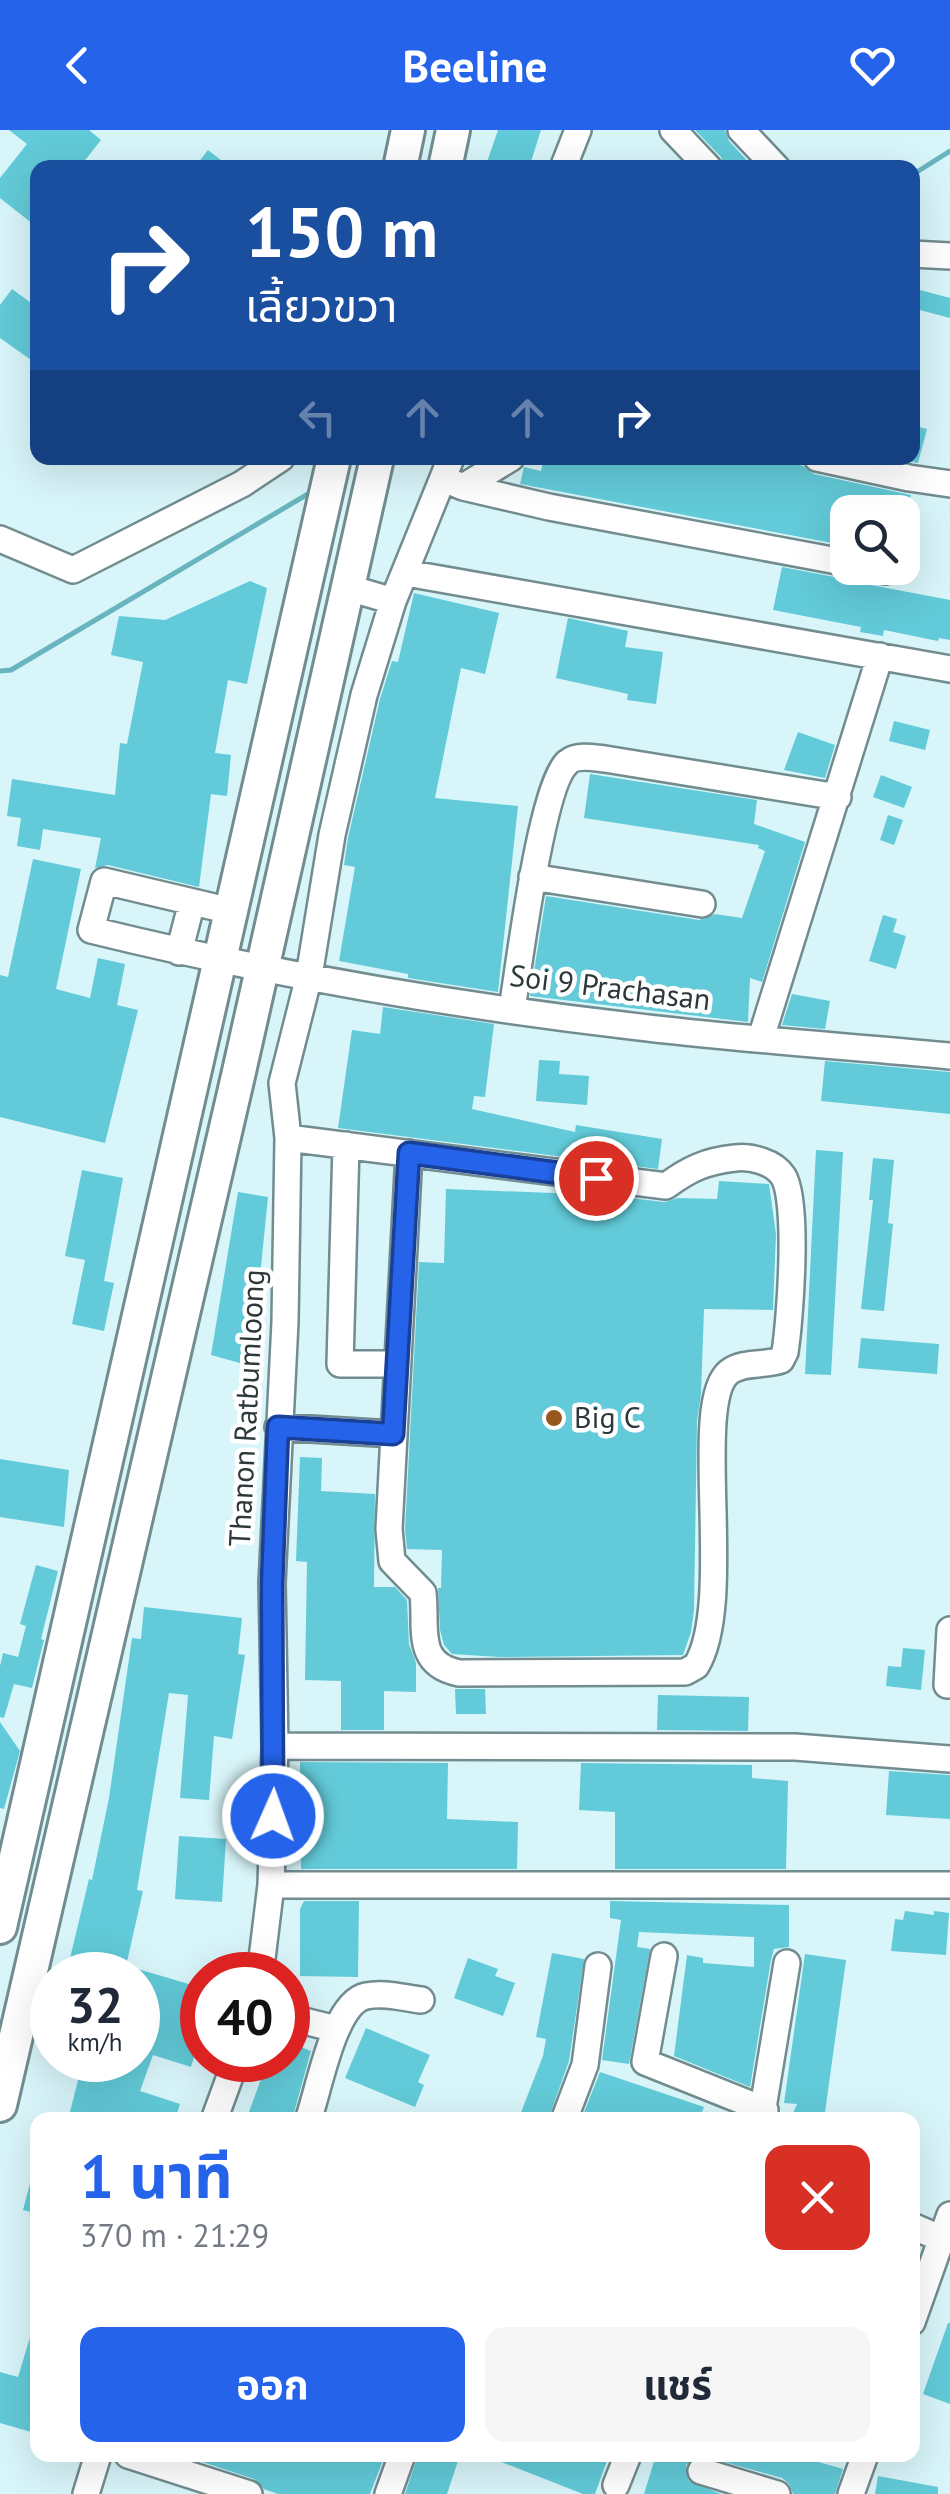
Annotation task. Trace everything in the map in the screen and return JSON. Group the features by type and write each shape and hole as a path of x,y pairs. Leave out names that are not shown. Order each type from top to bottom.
{"main road":[{"path":"402,160 408,130"},
{"path":"447,160 453,130"},
{"path":"0,1927 7,1866 332,465"},
{"path":"0,2104 376,465"}],"street":[{"path":"566,160 578,130"},
{"path":"672,130 701,160"},
{"path":"741,130 769,160"},
{"path":"920,254 950,256"},
{"path":"0,539 73,570 242,484 270,465"},
{"path":"238,1076 282,1084 309,976 332,834 364,695 393,600 452,474 485,465"},
{"path":"849,465 950,484"},
{"path":"452,474 548,507 830,561"},
{"path":"406,573 950,669"},
{"path":"352,576 393,600"},
{"path":"760,1038 880,656"},
{"path":"327,687 364,695"},
{"path":"512,1009 532,876 560,772 576,758 606,759 838,797"},
{"path":"295,827 332,834"},
{"path":"532,876 702,904"},
{"name":"Soi 9 Prachasan","path":"192,902 104,881 91,930 219,961 512,1009 631,1026 950,1056"},
{"path":"178,952 192,902 231,911"},
{"name":"Thanon Ratbumloong","path":"263,1952 271,1885 275,1746 272,1583 286,1322 288,1138 282,1084"},
{"path":"288,1138 346,1145 409,1153 666,1186 688,1168 708,1161 746,1157 782,1175 790,1192 792,1265 787,1344 781,1360 744,1365 730,1371 720,1382 712,1450 716,1578 710,1631 696,1666 684,1672 459,1673 444,1670 426,1649 423,1593 392,1561 389,1529 409,1153"},
{"path":"346,1145 340,1364 397,1364"},
{"path":"278,1427 393,1434"},
{"path":"947,1686 950,1630"},
{"path":"275,1746 794,1747 950,1759"},
{"path":"271,1885 950,1885"},
{"path":"664,1956 645,2062 756,2112"},
{"path":"763,2112 788,1962"},
{"path":"567,2112 585,2066 598,1966"},
{"path":"310,2112 345,2010 366,1996 421,2000"},
{"path":"310,2023 336,2028"},
{"path":"217,2112 228,2082"},
{"path":"920,2231 944,2246 920,2303"},
{"path":"86,2494 96,2462"},
{"path":"150,2462 248,2494"},
{"path":"388,2494 399,2462"},
{"path":"616,2484 625,2462"},
{"path":"851,2494 862,2462"},
{"path":"701,2471 776,2494"}],"building":[{"path":"9,130 89,130 101,140 85,160 30,160 30,222 0,198 0,178 27,144"},
{"path":"498,130 541,130 532,160 488,160"},
{"path":"695,130 725,130 729,141 747,160 721,157"},
{"path":"208,150 221,160 200,160"},
{"path":"12,289 30,302 30,359 0,338 0,305"},
{"path":"920,290 950,298 950,318 920,310"},
{"path":"920,427 927,429 920,455"},
{"path":"542,465 798,465 814,474 911,495 830,495 830,543 520,484 524,467 541,471"},
{"path":"782,567 830,576 830,585 871,585 950,600 950,640 884,630 883,636 860,632 861,627 773,610"},
{"path":"250,581 267,588 247,684 228,680 215,753 231,755 227,796 211,794 199,887 108,865 95,868 101,838 43,829 40,850 17,846 21,818 7,816 12,779 115,795 120,743 127,744 143,662 111,655 119,616 165,620"},
{"path":"414,593 499,613 485,674 461,668 435,798 518,806 498,992 408,978 408,974 339,961 355,867 344,865 348,838 380,699 392,661 398,662"},
{"path":"568,618 628,631 625,647 663,652 656,704 627,700 628,694 556,678"},
{"path":"894,721 930,730 925,750 889,741"},
{"path":"798,732 835,745 825,778 784,770"},
{"path":"590,774 757,800 754,824 805,842 762,982 750,978 748,1022 530,996 546,896 699,920 715,914 742,918 765,851 759,845 584,818"},
{"path":"881,775 912,787 904,808 873,797"},
{"path":"888,815 903,820 894,845 880,840"},
{"path":"33,859 81,869 56,989 90,998 98,958 125,964 117,1005 138,1010 105,1143 0,1117 0,975 8,977"},
{"path":"883,915 897,919 893,932 906,936 896,969 869,961"},
{"path":"792,994 830,1001 825,1029 782,1025"},
{"path":"383,1007 494,1024 485,1097 474,1096 472,1109 575,1132 576,1125 662,1139 658,1169 338,1128 352,1030 380,1034"},
{"path":"539,1060 560,1061 559,1074 589,1076 587,1105 536,1101"},
{"path":"825,1061 950,1072 950,1114 821,1101"},
{"path":"816,1150 843,1152 831,1375 805,1374"},
{"path":"873,1158 894,1160 888,1223 893,1224 884,1311 861,1309 873,1200 869,1200"},
{"path":"82,1170 123,1178 104,1281 114,1283 104,1331 72,1324 85,1260 65,1256"},
{"path":"719,1181 769,1184 776,1234 773,1310 704,1309 697,1421 694,1610 683,1655 452,1654 444,1645 440,1630 438,1588 442,1550 407,1549 405,1529 419,1262 444,1263 446,1189 605,1195 664,1202 678,1198 717,1199"},
{"path":"238,1192 268,1197 251,1366 211,1355"},
{"path":"861,1338 939,1344 937,1374 858,1368"},
{"path":"300,1457 322,1458 321,1491 375,1494 374,1587 395,1587 407,1600 409,1644 416,1663 416,1692 384,1691 384,1730 341,1730 341,1681 305,1680 307,1562 296,1561"},
{"path":"0,1459 69,1470 64,1527 0,1517"},
{"path":"36,1565 58,1571 41,1639 44,1640 32,1688 14,1684 4,1718 0,1717 0,1666 3,1653 18,1657 26,1626 20,1624"},
{"path":"144,1607 242,1618 238,1654 245,1655 232,1739 214,1736 209,1800 180,1798 188,1695 169,1693 137,1890 143,1891 129,1952 72,1952 109,1798 132,1638 141,1639"},
{"path":"903,1648 925,1650 921,1690 886,1686 888,1666 901,1667"},
{"path":"455,1689 485,1689 486,1714 456,1714"},
{"path":"658,1695 749,1697 748,1731 657,1730"},
{"path":"0,1722 20,1751 4,1809 0,1808"},
{"path":"300,1762 448,1763 447,1819 518,1822 517,1869 301,1869"},
{"path":"581,1763 752,1765 752,1778 788,1781 786,1869 615,1869 615,1812 579,1810"},
{"path":"889,1771 950,1775 950,1819 886,1815"},
{"path":"179,1836 226,1839 222,1902 175,1899"},
{"path":"304,1901 359,1901 358,1977 310,1976 310,1952 300,1952 300,1909"},
{"path":"610,1901 789,1905 789,1947 774,1949 750,2087 674,2056 687,1955 703,1958 703,1963 754,1967 754,1937 639,1932 637,1947 650,1949 629,2064 602,2060 621,1920 610,1918"},
{"path":"905,1911 949,1913 946,1955 891,1951 895,1919 903,1920"},
{"path":"552,1953 584,1959 569,2061 551,2112 521,2112 543,2056 546,2039 536,2037"},
{"path":"805,1954 846,1960 825,2112 794,2112 797,2104 784,2103"},
{"path":"468,1958 498,1969 495,1976 515,1983 503,2016 454,1998"},
{"path":"160,1976 180,1981 180,2064 160,2057"},
{"path":"366,2028 430,2055 418,2082 424,2085 415,2107 345,2078"},
{"path":"600,2072 704,2107 702,2112 584,2112"},
{"path":"78,2082 143,2082 140,2091 180,2104 178,2112 70,2112"},
{"path":"260,2082 302,2082 294,2112 249,2112"},
{"path":"30,2183 30,2212 23,2210"},
{"path":"950,2323 950,2404 923,2394"},
{"path":"30,2337 30,2432 0,2423 0,2372 18,2377"},
{"path":"202,2462 382,2462 370,2494 278,2494 264,2489 254,2479"},
{"path":"416,2462 458,2462 447,2494 405,2494"},
{"path":"501,2462 606,2462 595,2494 583,2494"},
{"path":"654,2462 690,2462 686,2465 689,2481 721,2494 644,2494"},
{"path":"724,2462 818,2462 843,2469 835,2494 793,2494 782,2478"},
{"path":"878,2476 938,2487 938,2494 875,2494"}],"waterway":[{"path":"920,170 950,151"},
{"path":"0,671 11,670 313,491"}],"place":[{"name":"Big C","path":"554,1418"}],"route":[{"path":"273,1816 272,1583 278,1427 393,1434 409,1153 596,1178"}]}
